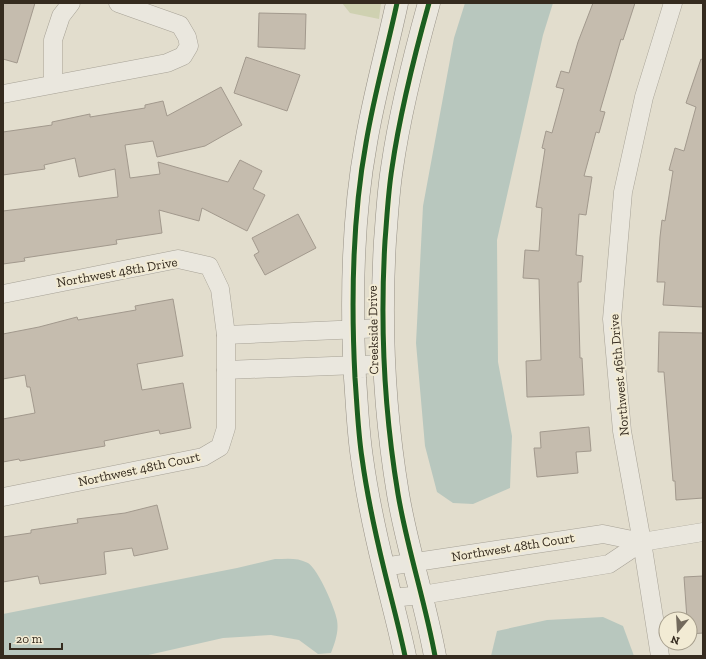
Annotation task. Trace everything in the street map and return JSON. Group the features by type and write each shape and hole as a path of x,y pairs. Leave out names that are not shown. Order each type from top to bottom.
{"street":[{"path":"53,84 53,40 61,16 71,3"},
{"path":"3,94 167,62 184,56 189,46 187,37 180,25 118,3"},
{"name":"Creekside Drive","path":"397,3 377,84 365,144 360,185 354,267 353,329 362,456 383,567 405,656"},
{"name":"Creekside Drive","path":"429,3 414,58 392,169 383,281 383,328 389,433 398,495 413,562 422,594 435,656"},
{"name":"Northwest 46th Drive","path":"660,656 642,542 622,431 612,319 622,192 644,97 673,3"},
{"name":"Northwest 48th Drive","path":"3,294 178,259 208,266 220,289 226,335 226,370"},
{"path":"226,335 383,328"},
{"path":"226,370 384,364"},
{"name":"Northwest 48th Court","path":"3,497 202,457 220,447 226,428 226,370"},
{"name":"Northwest 48th Court","path":"383,567 603,534 642,542 703,532"},
{"name":"Northwest 48th Court","path":"391,598 609,564 642,542"}],"green space":[{"path":"342,3 381,3 379,19 350,13"}],"shaded area":[{"path":"465,3 553,3 543,35 497,240 498,362 512,436 510,488 473,504 453,503 437,492 425,446 416,343 423,206 454,38"},
{"path":"275,559 304,561 312,567 321,581 330,598 337,620 337,633 331,653 318,654 299,640 271,635 223,638 144,656 3,656 3,614 237,568"},
{"path":"603,617 623,626 634,656 491,656 497,631 547,620"}],"building":[{"path":"3,3 35,3 17,63 3,59"},
{"path":"593,3 635,3 623,40 621,39 600,111 605,112 599,133 596,132 584,176 592,177 586,215 579,214 576,255 583,256 581,282 578,282 580,358 582,358 584,395 527,397 526,361 541,360 539,279 523,278 525,250 539,251 542,208 536,207 545,149 542,148 546,131 552,133 564,89 556,87 561,71 569,73 578,42"},
{"path":"259,13 306,14 305,49 258,47"},
{"path":"246,57 300,75 287,111 234,93"},
{"path":"701,59 703,60 703,307 663,305 665,282 657,282 662,220 665,221 673,171 669,170 675,148 684,151 696,107 686,103"},
{"path":"221,87 242,125 205,146 157,157 153,141 125,145 130,178 160,174 158,162 228,182 240,160 262,171 253,189 265,195 247,231 202,208 199,221 159,210 162,233 116,240 117,244 24,258 25,261 3,264 3,211 118,197 115,169 79,177 75,158 44,165 45,169 3,175 3,132 52,125 52,122 90,114 90,117 145,108 145,105 163,101 167,116"},
{"path":"298,214 316,248 265,275 254,255 259,252 252,238"},
{"path":"173,299 183,356 137,364 142,390 183,383 191,428 160,434 159,430 104,441 105,446 20,461 19,459 3,462 3,419 35,413 30,387 27,387 25,375 3,379 3,334 39,327 77,317 78,320 136,310 135,306"},
{"path":"659,332 703,333 703,498 676,500 675,481 673,481 664,372 658,372"},
{"path":"589,427 591,451 576,452 578,473 537,477 534,448 541,448 540,432"},
{"path":"157,505 168,549 134,556 132,548 104,552 106,574 40,584 38,576 3,582 3,537 31,533 31,530 78,523 77,519 125,513"},
{"path":"703,576 703,633 698,633 698,611 686,611 684,577"}],"cycle path":[{"path":"397,3 373,107 361,172 355,231 353,319 355,378 364,472 377,541 405,656"},
{"path":"429,3 403,105 395,147 385,241 383,336 389,431 398,494 435,656"}]}
